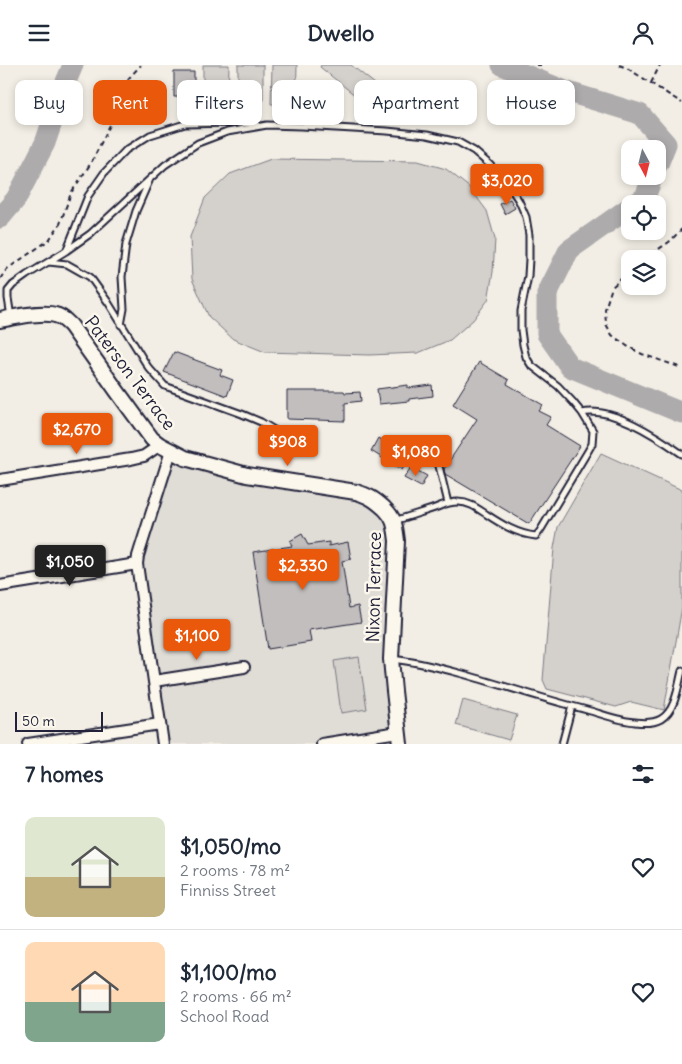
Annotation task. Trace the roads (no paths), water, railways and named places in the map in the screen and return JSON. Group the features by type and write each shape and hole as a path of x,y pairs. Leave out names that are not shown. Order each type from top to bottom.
{"street":[{"name":"Paterson Terrace","path":"6,319 53,314 58,315 68,323 152,439 166,448"},
{"path":"0,481 132,459 166,448"},
{"path":"163,744 137,564 166,448"},
{"name":"Nixon Terrace","path":"166,448 185,458 247,475 356,492 370,496 389,513 394,521 396,541 392,659 399,738"},
{"path":"0,586 137,564"},
{"path":"154,681 244,667"},
{"path":"28,744 160,724"},
{"path":"322,744 399,738"}],"lane":[{"path":"66,251 88,196 104,173 126,150 150,135 185,124 230,123 354,128 427,135 458,142 474,151 508,184 519,201 526,217 529,235 529,259 528,276 521,311 521,330 526,357 531,365 558,386 582,413 593,431 592,444 536,536 524,534 507,527 470,504 458,502 443,504 394,521"},
{"path":"6,319 8,291 13,285 90,234 165,165 198,143 227,132 268,125"},
{"path":"121,325 124,309 122,277 126,245 136,211 152,177"},
{"path":"48,262 67,264 90,277 148,367 165,386 248,417 280,433"},
{"path":"582,413 611,415 660,439 682,455"},
{"path":"436,454 448,503"},
{"path":"392,659 430,666 499,684 546,699 633,722 655,721 663,718 673,704 682,671"},
{"path":"562,744 572,706"}],"waterway":[{"path":"0,218 16,199 45,143 73,65"},
{"path":"502,65 565,91 640,114 663,140"},
{"path":"646,195 650,185"},
{"path":"621,213 569,250 547,294 547,334 570,367 682,413"}]}
